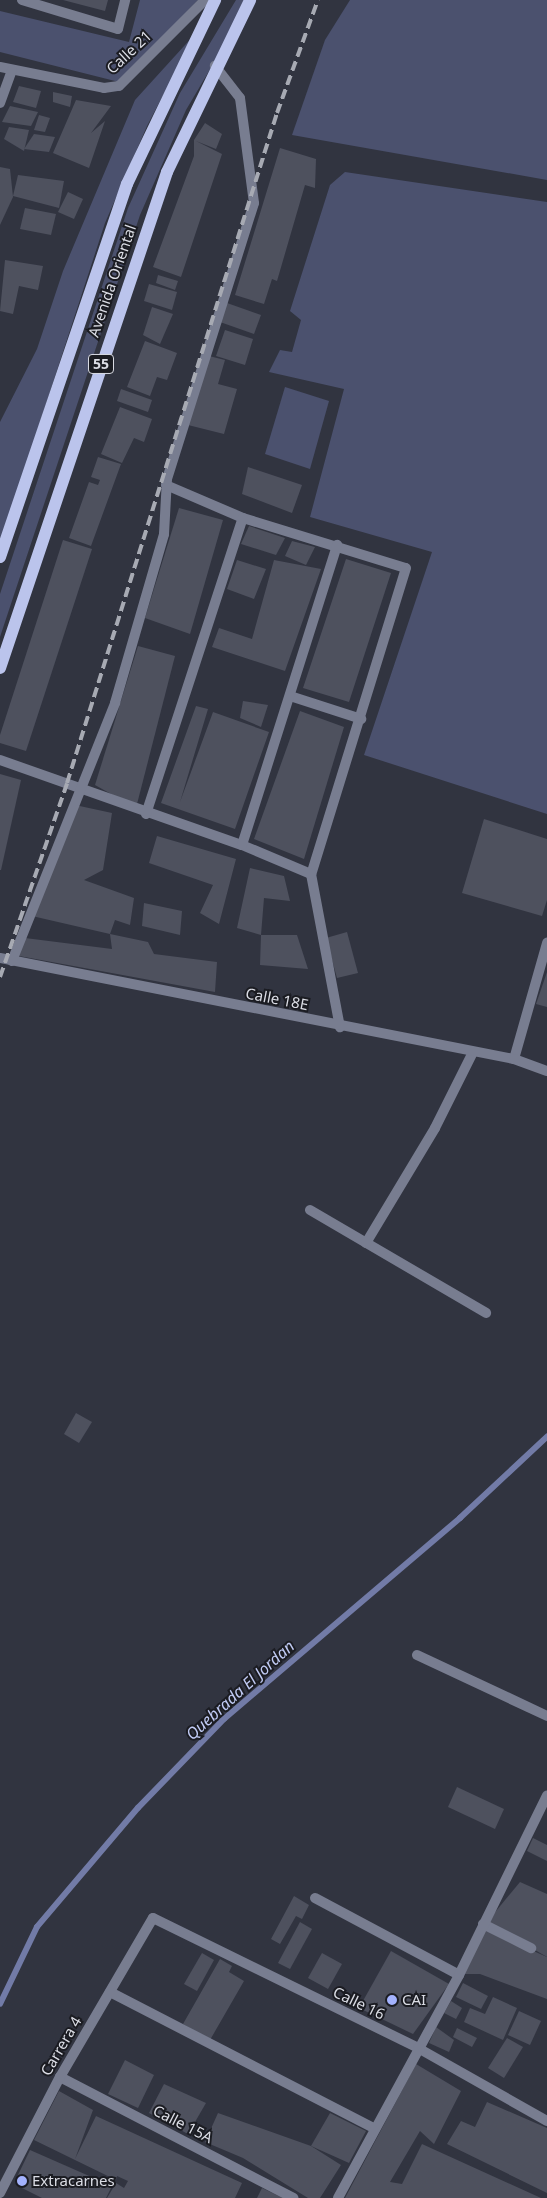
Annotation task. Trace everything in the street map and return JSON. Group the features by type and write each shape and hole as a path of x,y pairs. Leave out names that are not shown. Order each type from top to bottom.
{"main road":[{"name":"Avenida Oriental","path":"0,557 127,184 216,0"},
{"name":"Avenida Oriental","path":"0,668 167,172 215,66 250,0"}],"street":[{"path":"22,0 118,29 125,0"},
{"name":"Calle 21","path":"0,67 104,88 119,86 205,0"},
{"path":"12,961 77,787 115,702 164,534 166,485 254,203 240,98 215,66"},
{"path":"0,103 12,70"},
{"path":"166,485 243,518 337,545 406,568 361,719 311,874 340,1027"},
{"path":"146,814 243,518"},
{"path":"242,845 337,545"},
{"path":"290,696 361,719"},
{"path":"0,760 146,814 242,845 311,874"},
{"path":"514,1059 547,943"},
{"name":"Calle 18E","path":"0,958 340,1027 514,1059 547,1071"},
{"path":"366,1243 435,1128 473,1052"},
{"path":"310,1210 486,1313"},
{"path":"417,1655 547,1716"},
{"path":"338,2198 459,1974 547,1795"},
{"path":"315,1898 459,1974"},
{"name":"Carrera 4","path":"0,2193 60,2077 154,1918"},
{"name":"Calle 16","path":"154,1918 418,2048 547,2121"},
{"path":"483,1924 531,1948"},
{"path":"110,1992 374,2129"},
{"name":"Calle 15A","path":"60,2077 293,2198"}],"shaded area":[{"path":"140,0 198,0 119,82 0,52 0,11 129,42"},
{"path":"236,0 251,0 186,110 140,215 0,637 0,594 128,208 180,93"},
{"path":"350,0 547,0 547,180 292,135 325,40"},
{"path":"195,34 147,126 105,223 0,545 0,422 37,349 63,271 135,100"},
{"path":"345,172 547,202 547,814 364,755 432,552 310,517 344,389 269,372 280,350 292,352 301,320 290,311 330,185"},
{"path":"285,387 329,401 310,469 265,454"}],"building":[{"path":"63,0 108,0 105,11"},
{"path":"19,86 41,91 36,108 13,102"},
{"path":"53,92 72,96 70,107 53,102"},
{"path":"76,100 111,106 91,133 105,121 89,168 53,153"},
{"path":"10,106 38,112 31,126 2,122"},
{"path":"39,115 50,118 45,132 34,130"},
{"path":"205,123 222,134 216,149 196,141 222,154 181,277 153,267 194,156 194,140"},
{"path":"9,127 29,130 24,151 4,139"},
{"path":"34,134 55,137 49,152 24,149"},
{"path":"280,148 316,159 315,188 305,185 277,281 272,279 264,304 235,295"},
{"path":"0,167 10,169 13,197 0,225"},
{"path":"18,175 64,181 59,208 13,196"},
{"path":"68,192 83,199 74,219 58,212"},
{"path":"25,208 56,214 51,235 20,229"},
{"path":"5,260 43,266 38,290 19,286 13,314 0,311"},
{"path":"158,275 178,281 175,290 156,283"},
{"path":"149,284 177,292 172,310 144,301"},
{"path":"227,303 261,315 254,334 220,322"},
{"path":"152,307 173,314 160,344 143,335"},
{"path":"225,330 253,339 245,365 216,356"},
{"path":"145,341 177,353 167,380 157,377 150,396 127,387"},
{"path":"209,356 225,360 218,384 237,389 224,434 188,425"},
{"path":"121,389 152,400 148,412 117,401"},
{"path":"120,407 152,419 144,442 134,438 122,463 101,454"},
{"path":"98,457 121,464 91,546 69,538 89,482 98,485 100,480 91,477"},
{"path":"248,467 302,485 292,513 242,494"},
{"path":"179,508 223,520 190,634 145,618"},
{"path":"249,526 285,538 276,555 241,544"},
{"path":"63,540 92,549 26,751 0,743 0,735"},
{"path":"292,541 315,547 306,565 285,556"},
{"path":"346,559 391,573 349,702 303,688"},
{"path":"237,560 266,569 254,599 227,589"},
{"path":"274,560 321,569 285,671 212,647 219,628 252,639"},
{"path":"138,646 175,656 136,808 95,785"},
{"path":"243,701 268,705 261,727 240,718"},
{"path":"196,706 208,709 180,802 213,712 269,732 235,829 161,803"},
{"path":"300,711 344,727 304,859 254,839"},
{"path":"0,774 21,780 1,870 0,870"},
{"path":"75,805 112,813 103,870 84,880 134,898 130,925 115,920 110,934 32,916"},
{"path":"484,819 547,839 547,900 542,916 462,893"},
{"path":"157,836 236,859 219,924 200,913 213,885 149,863"},
{"path":"250,868 284,876 290,901 264,898 261,935 237,928"},
{"path":"144,903 182,911 180,935 142,926"},
{"path":"347,932 358,973 337,978 326,938"},
{"path":"110,934 148,942 154,954 217,962 215,992 19,956 25,938 112,949"},
{"path":"261,935 297,935 308,969 260,965"},
{"path":"547,972 547,1007 536,1004"},
{"path":"76,1413 92,1422 79,1443 64,1434"},
{"path":"457,1787 504,1809 495,1829 448,1807"},
{"path":"533,1838 547,1845 547,1861 527,1851"},
{"path":"520,1882 547,1894 547,1957 487,1922"},
{"path":"294,1896 309,1905 302,1919 296,1916 280,1944 271,1939"},
{"path":"300,1922 312,1929 290,1969 278,1963"},
{"path":"484,1929 547,1957 547,1999 480,1974 461,1974"},
{"path":"391,1951 449,1984 413,2034 359,2008"},
{"path":"202,1953 214,1960 197,1991 184,1984"},
{"path":"322,1953 342,1964 328,1989 308,1978"},
{"path":"220,1959 232,1966 229,1972 244,1981 210,2040 183,2024"},
{"path":"463,1983 488,1996 481,2009 456,1997"},
{"path":"493,1997 517,2008 503,2040 464,2022 470,2008 485,2014"},
{"path":"451,2001 462,2008 456,2019 444,2013"},
{"path":"519,2011 541,2021 530,2045 508,2035"},
{"path":"436,2027 454,2040 449,2052 429,2043"},
{"path":"457,2028 477,2038 472,2047 453,2037"},
{"path":"507,2038 523,2047 504,2078 488,2068"},
{"path":"125,2060 154,2075 138,2108 108,2094"},
{"path":"416,2064 461,2091 434,2144 420,2131 390,2182 402,2184 422,2144 541,2198 345,2198"},
{"path":"164,2084 206,2103 188,2134 149,2113"},
{"path":"59,2091 93,2110 75,2159 96,2116 242,2183 235,2198 107,2198 116,2183 124,2188 128,2181 117,2176 116,2180 34,2140"},
{"path":"487,2102 547,2128 547,2193 447,2144 461,2121 475,2127"},
{"path":"218,2113 311,2146 341,2165 320,2198 308,2198 243,2158 205,2142"},
{"path":"330,2113 366,2131 349,2163 311,2146"},
{"path":"30,2150 112,2186 106,2198 42,2198 20,2187 17,2177"},
{"path":"262,2188 283,2198 257,2198"}],"waterway":[{"name":"Quebrada El Jordan","path":"0,2004 37,1927 138,1808 224,1719 460,1518 547,1437"}],"railway":[{"path":"0,977 67,783 277,113 318,0"}],"place":[{"name":"CAI","path":"392,2000"},
{"name":"Extracarnes","path":"22,2181"}]}
